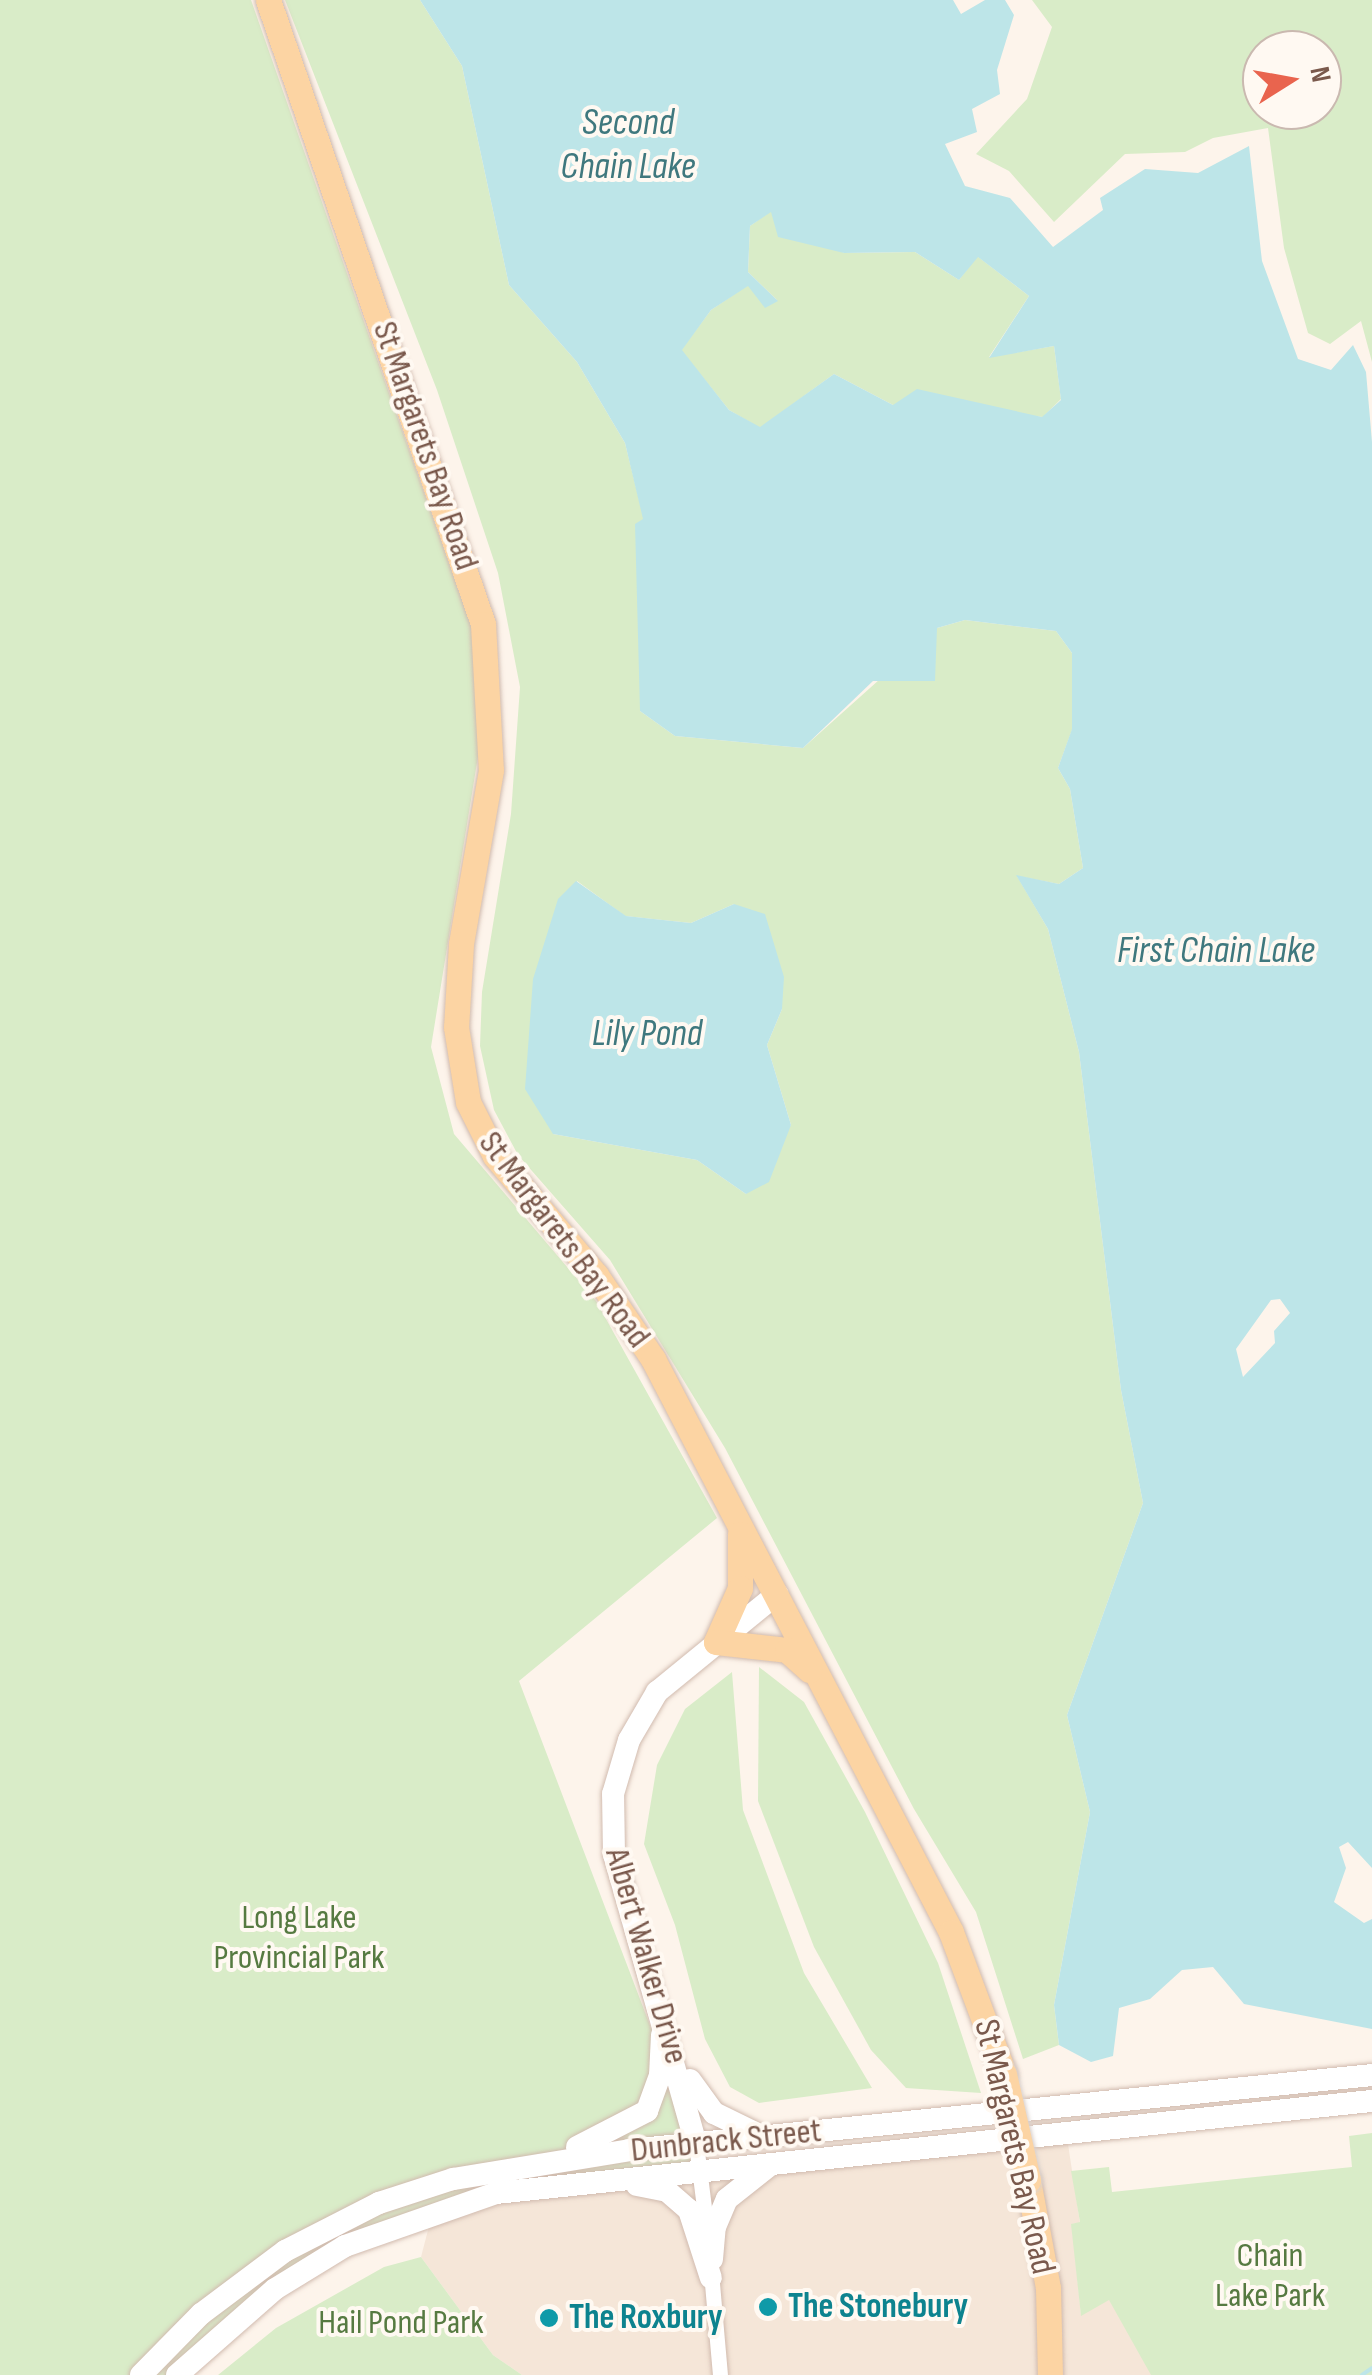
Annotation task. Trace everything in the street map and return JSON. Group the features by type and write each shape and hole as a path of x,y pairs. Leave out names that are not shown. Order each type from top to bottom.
{"main road":[{"name":"St Margarets Bay Road","path":"268,0 482,624 492,741 457,992 465,1091 495,1156 596,1274 652,1359 951,1932 1004,2074 1028,2180 1048,2288 1050,2375"},
{"path":"735,1519 742,1548 740,1588 716,1642 787,1650 822,1679"},
{"name":"Albert Walker Drive","path":"696,2144 662,2013 614,1855 613,1794 628,1740 651,1701 716,1642 778,1594"},
{"path":"662,2013 701,2100 733,2126 769,2135"},
{"path":"536,2163 595,2143 647,2111 660,2076 662,2013"},
{"name":"Dunbrack Street","path":"141,2375 221,2297 308,2237 428,2186 536,2163 769,2135 1372,2075"},
{"name":"Dunbrack Street","path":"176,2375 275,2289 380,2230 496,2193 1372,2101"},
{"path":"711,2278 714,2227 726,2198 756,2172 781,2162"},
{"path":"598,2181 648,2186 677,2198 697,2228 711,2278"}],"street":[{"path":"696,2144 720,2375"}],"shaded area":[{"path":"1066,2131 1080,2223 1072,2224 1081,2315 1109,2299 1154,2375 522,2375 493,2355 421,2257 434,2207"}],"green space":[{"name":"Long Lake Provincial Park","path":"0,0 251,0 473,632 480,744 431,1047 454,1134 596,1301 717,1518 519,1681 702,2162 384,2225 166,2375 0,2375"},
{"path":"285,0 420,0 462,66 509,285 577,362 625,443 644,520 640,711 675,736 803,748 937,628 965,620 1056,631 1072,653 1072,730 1058,768 1070,789 1083,868 1059,884 1017,876 1048,929 1079,1052 1121,1390 1143,1503 1067,1715 1090,1812 1054,2005 1059,2045 1023,2059 976,1912 914,1809 725,1448 610,1260 518,1155 494,1110 480,1046 482,992 511,814 520,687 498,573 437,390","holes":["577,881 625,916 691,923 734,904 782,1009 767,1045 791,1125 746,1194 697,1160 553,1134"]},
{"path":"1032,0 1372,0 1372,362 1361,321 1330,344 1308,333 1284,248 1268,130 1342,130 1342,30 1242,30 1242,130 1257,130 1213,138 1185,152 1125,154 1054,222 1009,171 976,154 1027,99 1052,27"},
{"path":"771,211 844,253 915,252 959,280 977,256 1029,296 989,357 1054,346 1061,399 1043,417 893,405 834,374 760,428 729,410 681,350 711,310 748,285 777,300 748,272 750,226"},
{"path":"759,1667 804,1702 865,1812 938,1963 981,2093 906,2088 871,2050 814,1947 758,1801"},
{"path":"732,1672 743,1810 804,1973 872,2088 759,2103 730,2087 705,2039 675,1925 644,1844 657,1765 685,1709"},
{"name":"Chain Lake Park","path":"1372,2133 1372,2375 1151,2375 1109,2300 1081,2316 1071,2224 1080,2222 1071,2171 1109,2167 1112,2192 1352,2167 1349,2136"},
{"name":"Hail Pond Park","path":"421,2257 493,2355 522,2375 218,2375 276,2328 384,2267"}],"water":[{"name":"First Chain Lake","path":"420,0 953,0 961,14 985,0 1005,0 1014,15 997,70 1000,94 972,109 977,132 945,144 965,186 1010,198 1053,247 1103,210 1100,198 1145,169 1198,173 1249,146 1262,261 1298,359 1331,370 1353,345 1366,372 1372,442 1372,1868 1348,1842 1339,1847 1346,1868 1334,1902 1364,1923 1372,1919 1372,2029 1244,2004 1213,1967 1182,1970 1150,1999 1119,2008 1113,2056 1091,2062 1059,2045 1054,2005 1090,1812 1067,1715 1143,1503 1121,1390 1079,1052 1048,929 1016,875 1059,884 1083,868 1070,789 1058,768 1072,729 1072,653 1056,631 965,620 937,628 935,681 873,681 803,748 675,736 640,711 635,524 643,519 625,443 577,362 509,285 462,66","holes":["771,212 778,237 844,253 915,252 959,280 978,257 1029,296 989,358 1054,346 1061,400 1042,417 917,389 893,405 834,374 760,427 729,410 682,350 711,310 748,286 765,308 778,301 748,272 750,226","1280,1299 1290,1313 1274,1331 1275,1343 1243,1377 1236,1349 1271,1300"]},
{"name":"Lily Pond","path":"576,881 626,916 691,923 734,904 765,914 784,977 782,1009 767,1045 791,1125 769,1182 746,1194 697,1160 553,1134 525,1089 533,979 558,899"}],"waterway":[{"path":"1362,2375 1372,2368"}],"place":[{"name":"The Stonebury","path":"768,2307"},
{"name":"The Roxbury","path":"549,2318"}],"water label":[{"name":"Second Chain Lake","path":"628,145"}]}
